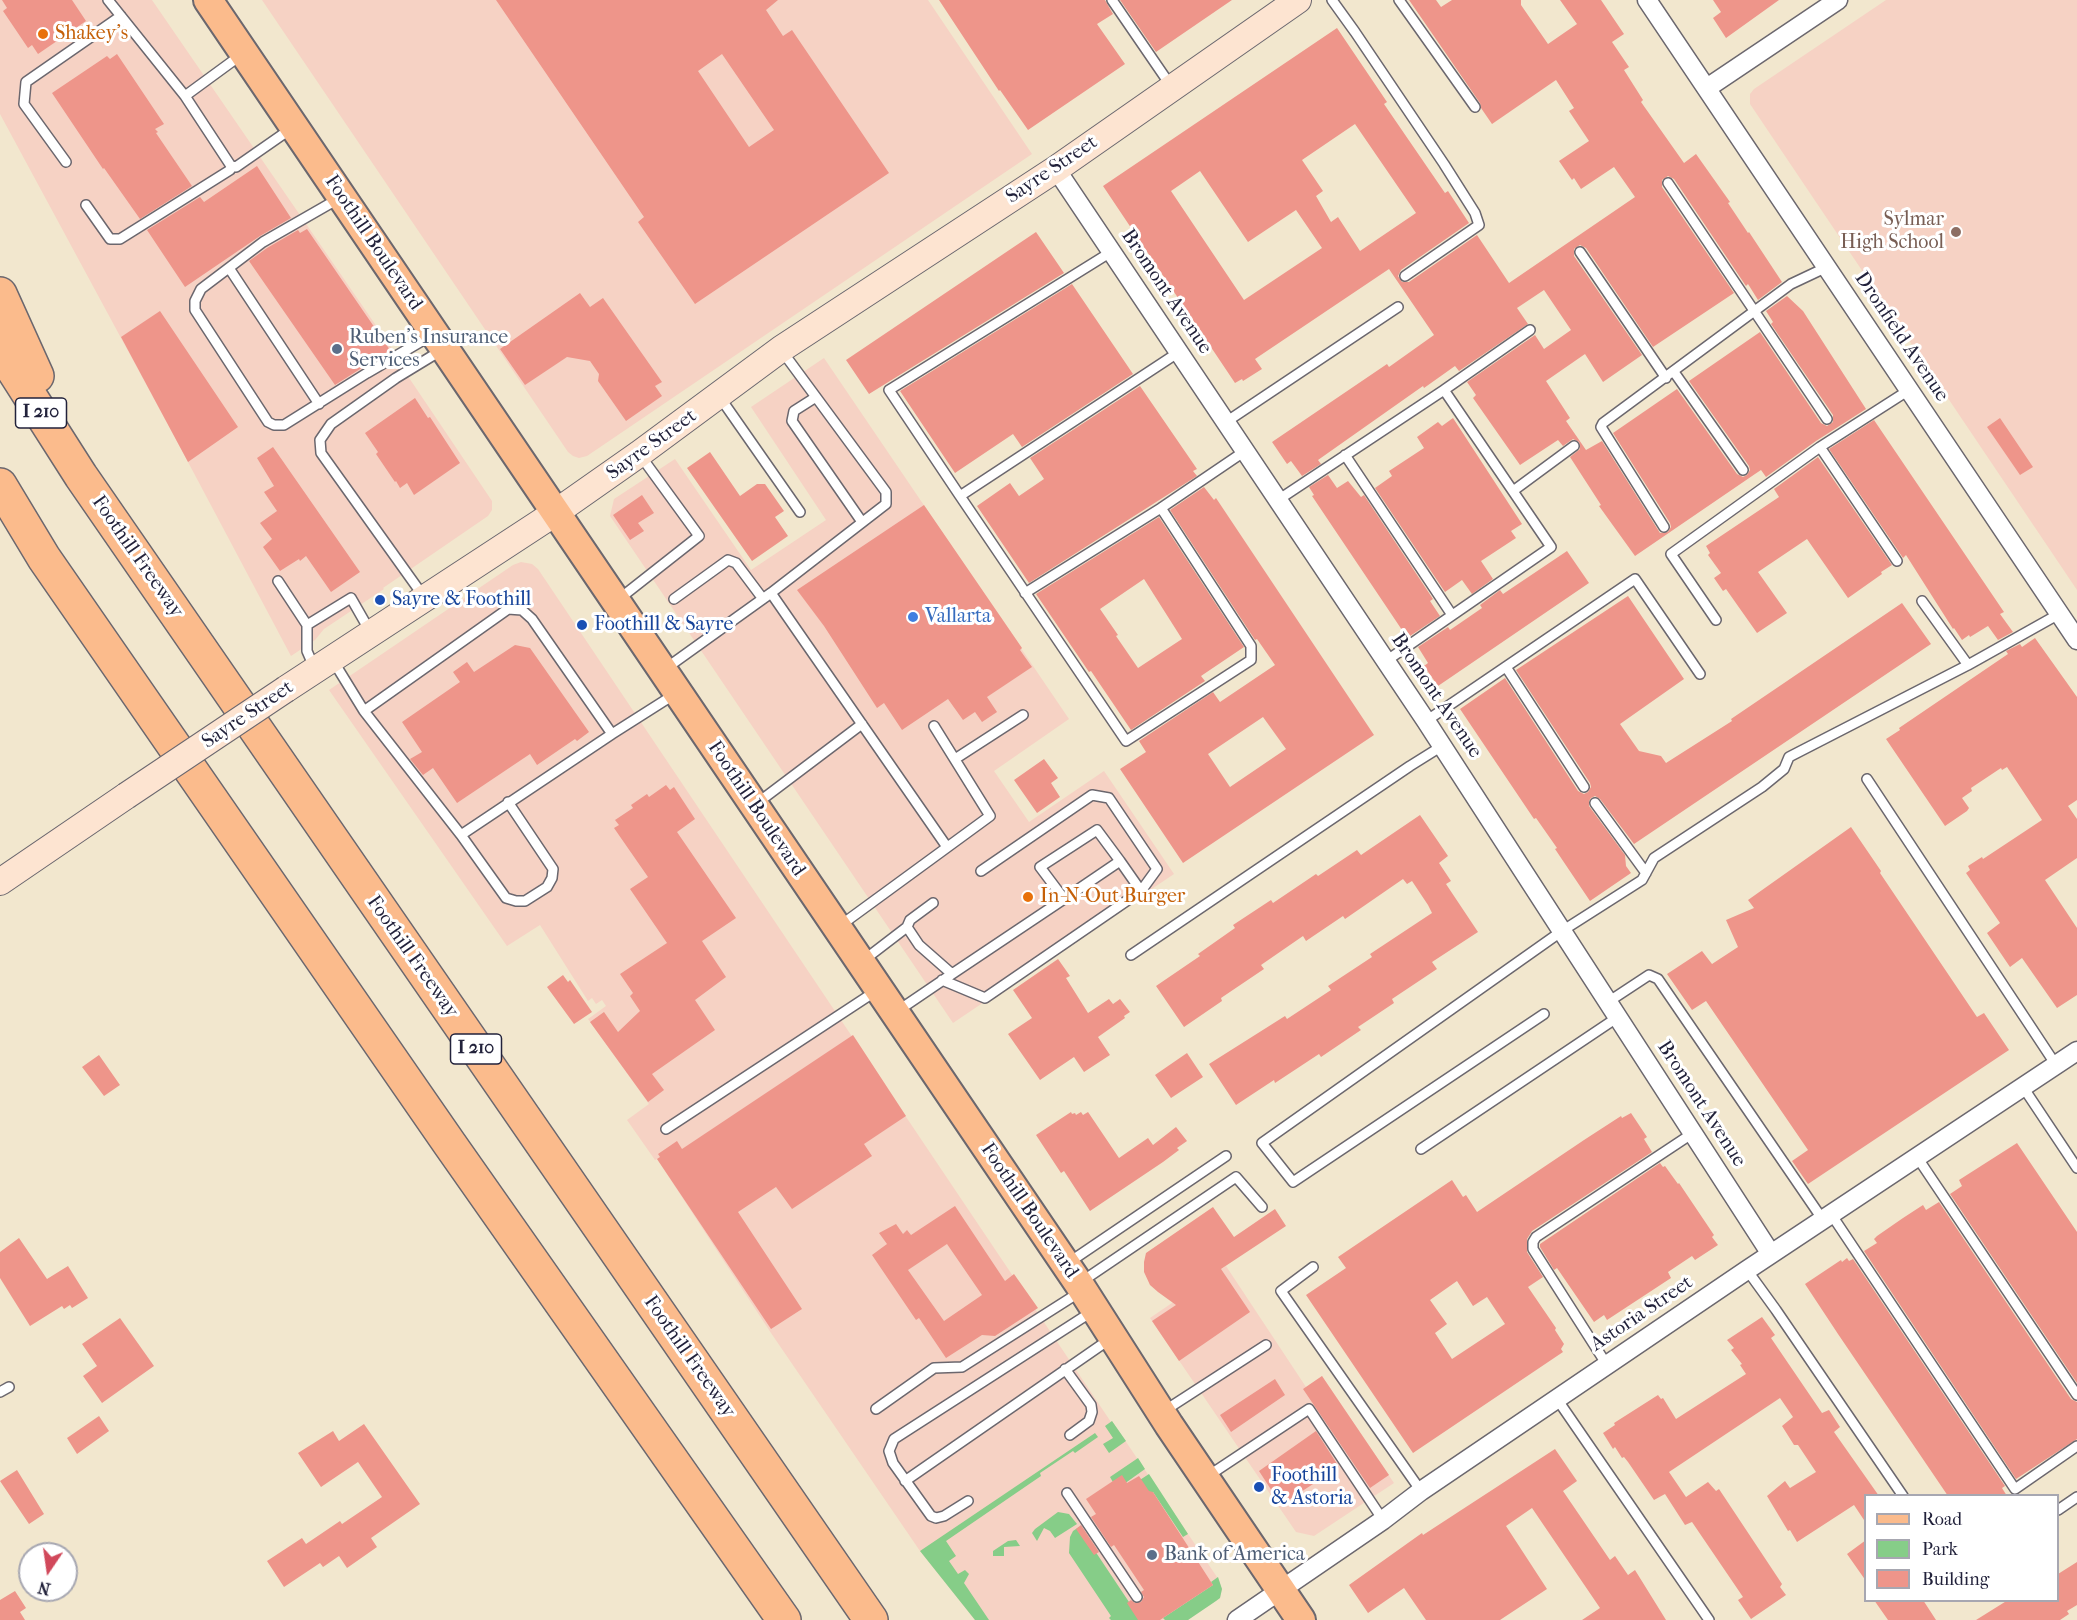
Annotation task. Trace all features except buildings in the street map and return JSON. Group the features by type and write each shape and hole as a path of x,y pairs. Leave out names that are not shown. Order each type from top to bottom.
{"highway":[{"path":"0,294 81,476"},
{"name":"Foothill Freeway","path":"0,349 81,476 871,1620"},
{"path":"0,485 44,558 455,1153 784,1620"},
{"path":"0,508 44,558"}],"main road":[{"name":"Foothill Boulevard","path":"208,0 1081,1287 1162,1413 1301,1620"}],"street":[{"name":"Sayre Street","path":"0,882 323,664 555,513 781,349 1056,169 1298,0"},
{"name":"Dronfield Avenue","path":"1647,0 2077,640"},
{"path":"1707,88 1838,0"},
{"name":"Bromont Avenue","path":"1056,169 1426,721 1771,1254"},
{"name":"Astoria Street","path":"1237,1620 1383,1520 1421,1491 1746,1270 2077,1051"}],"lane":[{"path":"108,0 185,96 231,166"},
{"path":"1112,0 1172,88"},
{"path":"1332,0 1444,164 1475,213 1479,225 1405,276"},
{"path":"1399,0 1475,107"},
{"path":"66,162 24,104 26,82 121,16"},
{"path":"185,96 244,53"},
{"path":"231,166 236,167 294,126"},
{"path":"86,205 110,239 120,239 230,170 231,166"},
{"path":"1668,183 1827,419"},
{"path":"342,197 263,242 201,289 194,306 268,422 284,426 367,373 439,341"},
{"path":"1111,252 889,390 1126,741 1251,660 1251,646 1161,508"},
{"path":"1580,252 1743,470"},
{"path":"1664,527 1601,428 1603,423 1791,284 1827,267"},
{"path":"229,268 319,404"},
{"path":"1226,422 1398,307"},
{"path":"1278,500 1530,330"},
{"path":"424,598 321,453 320,440 331,424 396,378 439,341"},
{"path":"461,835 612,734 767,596 886,504 886,492 781,349"},
{"path":"960,496 1179,352"},
{"path":"1386,661 1551,546 1444,390"},
{"path":"1716,620 1671,554 1820,447 1909,390"},
{"path":"719,396 800,512"},
{"path":"816,397 794,411 792,421 862,522"},
{"path":"1513,491 1574,446"},
{"path":"1820,447 1897,561"},
{"path":"1025,594 1161,508 1245,451"},
{"path":"615,602 699,536 639,454"},
{"path":"1346,455 1452,615"},
{"path":"674,600 728,560 736,562 767,596 862,724 947,847"},
{"path":"1426,721 1635,579 1700,674"},
{"path":"278,580 307,625 307,651 323,664 364,711 461,835 506,898 525,901 547,887 552,878 553,869 508,802"},
{"path":"307,625 351,598 371,633"},
{"path":"1922,601 1968,665"},
{"path":"364,711 508,609 522,610 532,619 612,734"},
{"path":"1544,1014 1293,1182 1262,1143 1562,931 1642,880 1654,858 1762,787 1784,769 1789,757 1968,665 2059,614"},
{"path":"1506,667 1584,787"},
{"path":"955,759 1023,715"},
{"path":"753,805 862,724"},
{"path":"836,928 990,816 934,726"},
{"path":"1131,955 1442,746"},
{"path":"1867,779 2056,1065"},
{"path":"942,980 985,998 1141,891 1156,869 1109,798 1092,795 981,871"},
{"path":"1595,803 1646,873"},
{"path":"1064,899 1040,867 1097,830 1141,891"},
{"path":"894,1013 1120,861"},
{"path":"860,963 907,927 910,920 933,903"},
{"path":"907,927 919,945 952,974"},
{"path":"1421,1149 1613,1010 1649,975 1658,979 1827,1217 2015,1489 2077,1446"},
{"path":"666,1129 878,989"},
{"path":"2024,1087 2077,1168"},
{"path":"1607,1365 1533,1250 1533,1242 1536,1237 1693,1133"},
{"path":"968,1502 944,1516 936,1518 930,1516 893,1463 889,1451 894,1439 1081,1287 1226,1156"},
{"path":"1917,1157 2077,1395"},
{"path":"876,1409 934,1368 962,1367 1081,1287 1236,1177 1262,1208"},
{"path":"1312,1267 1281,1291 1421,1491"},
{"path":"1746,1270 1776,1310 1902,1494"},
{"path":"905,1481 1114,1336"},
{"path":"1162,1413 1266,1345"},
{"path":"1065,1369 1091,1405 1092,1412 1089,1421 1070,1435"},
{"path":"0,1392 9,1387"},
{"path":"1557,1399 1709,1620"},
{"path":"1205,1478 1309,1409 1383,1520"},
{"path":"1067,1493 1137,1597"},
{"path":"2059,1509 2077,1497"}],"shaded area":[{"path":"0,0 152,0 399,359 397,360 492,501 492,510 488,516 324,629 315,640 291,656 0,114"},
{"path":"262,0 928,0 1032,154 587,456 579,458 568,452"},
{"name":"Sylmar High School","path":"1886,0 2077,0 2077,590 1750,104 1750,94 1754,89"},
{"path":"824,358 1069,719 994,771 1029,822 1104,771 1174,874 953,1023 610,516 614,499 675,459 751,570 826,520 751,407"},
{"path":"521,562 532,564 538,569 1219,1580 1222,1589 1220,1598 1188,1620 975,1620 920,1551 771,1333 657,1159 655,1160 627,1120 649,1104 588,1019 606,1006 602,1000 596,1004 592,998 588,1001 540,925 507,946 329,690 513,565"},
{"path":"1226,1266 1306,1387 1322,1376 1394,1483 1314,1536 1296,1532 1150,1318"}],"green space":[{"path":"1112,1421 1126,1441 1109,1453 1103,1444 1113,1438 1105,1426"},
{"path":"1095,1433 1098,1437 1040,1473 1041,1476 946,1541 956,1556 949,1561 958,1574 965,1570 969,1574 964,1583 989,1620 975,1620 920,1551"},
{"path":"1138,1458 1145,1469 1117,1489 1110,1477"},
{"path":"1149,1474 1188,1534 1183,1537 1153,1492 1120,1493"},
{"path":"1058,1512 1069,1514 1077,1524 1055,1538 1050,1531 1044,1528 1037,1541 1032,1533"},
{"path":"1079,1527 1141,1620 1111,1620 1109,1618 1111,1616 1069,1553 1070,1537"},
{"path":"1016,1540 1020,1546 1004,1547 1004,1556 993,1556 993,1551 1008,1541"},
{"path":"1218,1577 1222,1589 1220,1598 1216,1601 1188,1620 1165,1620 1163,1618 1213,1585 1211,1582"}],"place":[{"name":"Shakey's","path":"43,34"},
{"name":"Sylmar High School","path":"1956,232"},
{"name":"Ruben's Insurance Services","path":"337,349"},
{"name":"Sayre & Foothill","path":"380,600"},
{"name":"Vallarta","path":"913,617"},
{"name":"Foothill & Sayre","path":"582,625"},
{"name":"In-N-Out Burger","path":"1028,897"},
{"name":"Foothill & Astoria","path":"1259,1487"},
{"name":"Bank of America","path":"1152,1555"}]}
